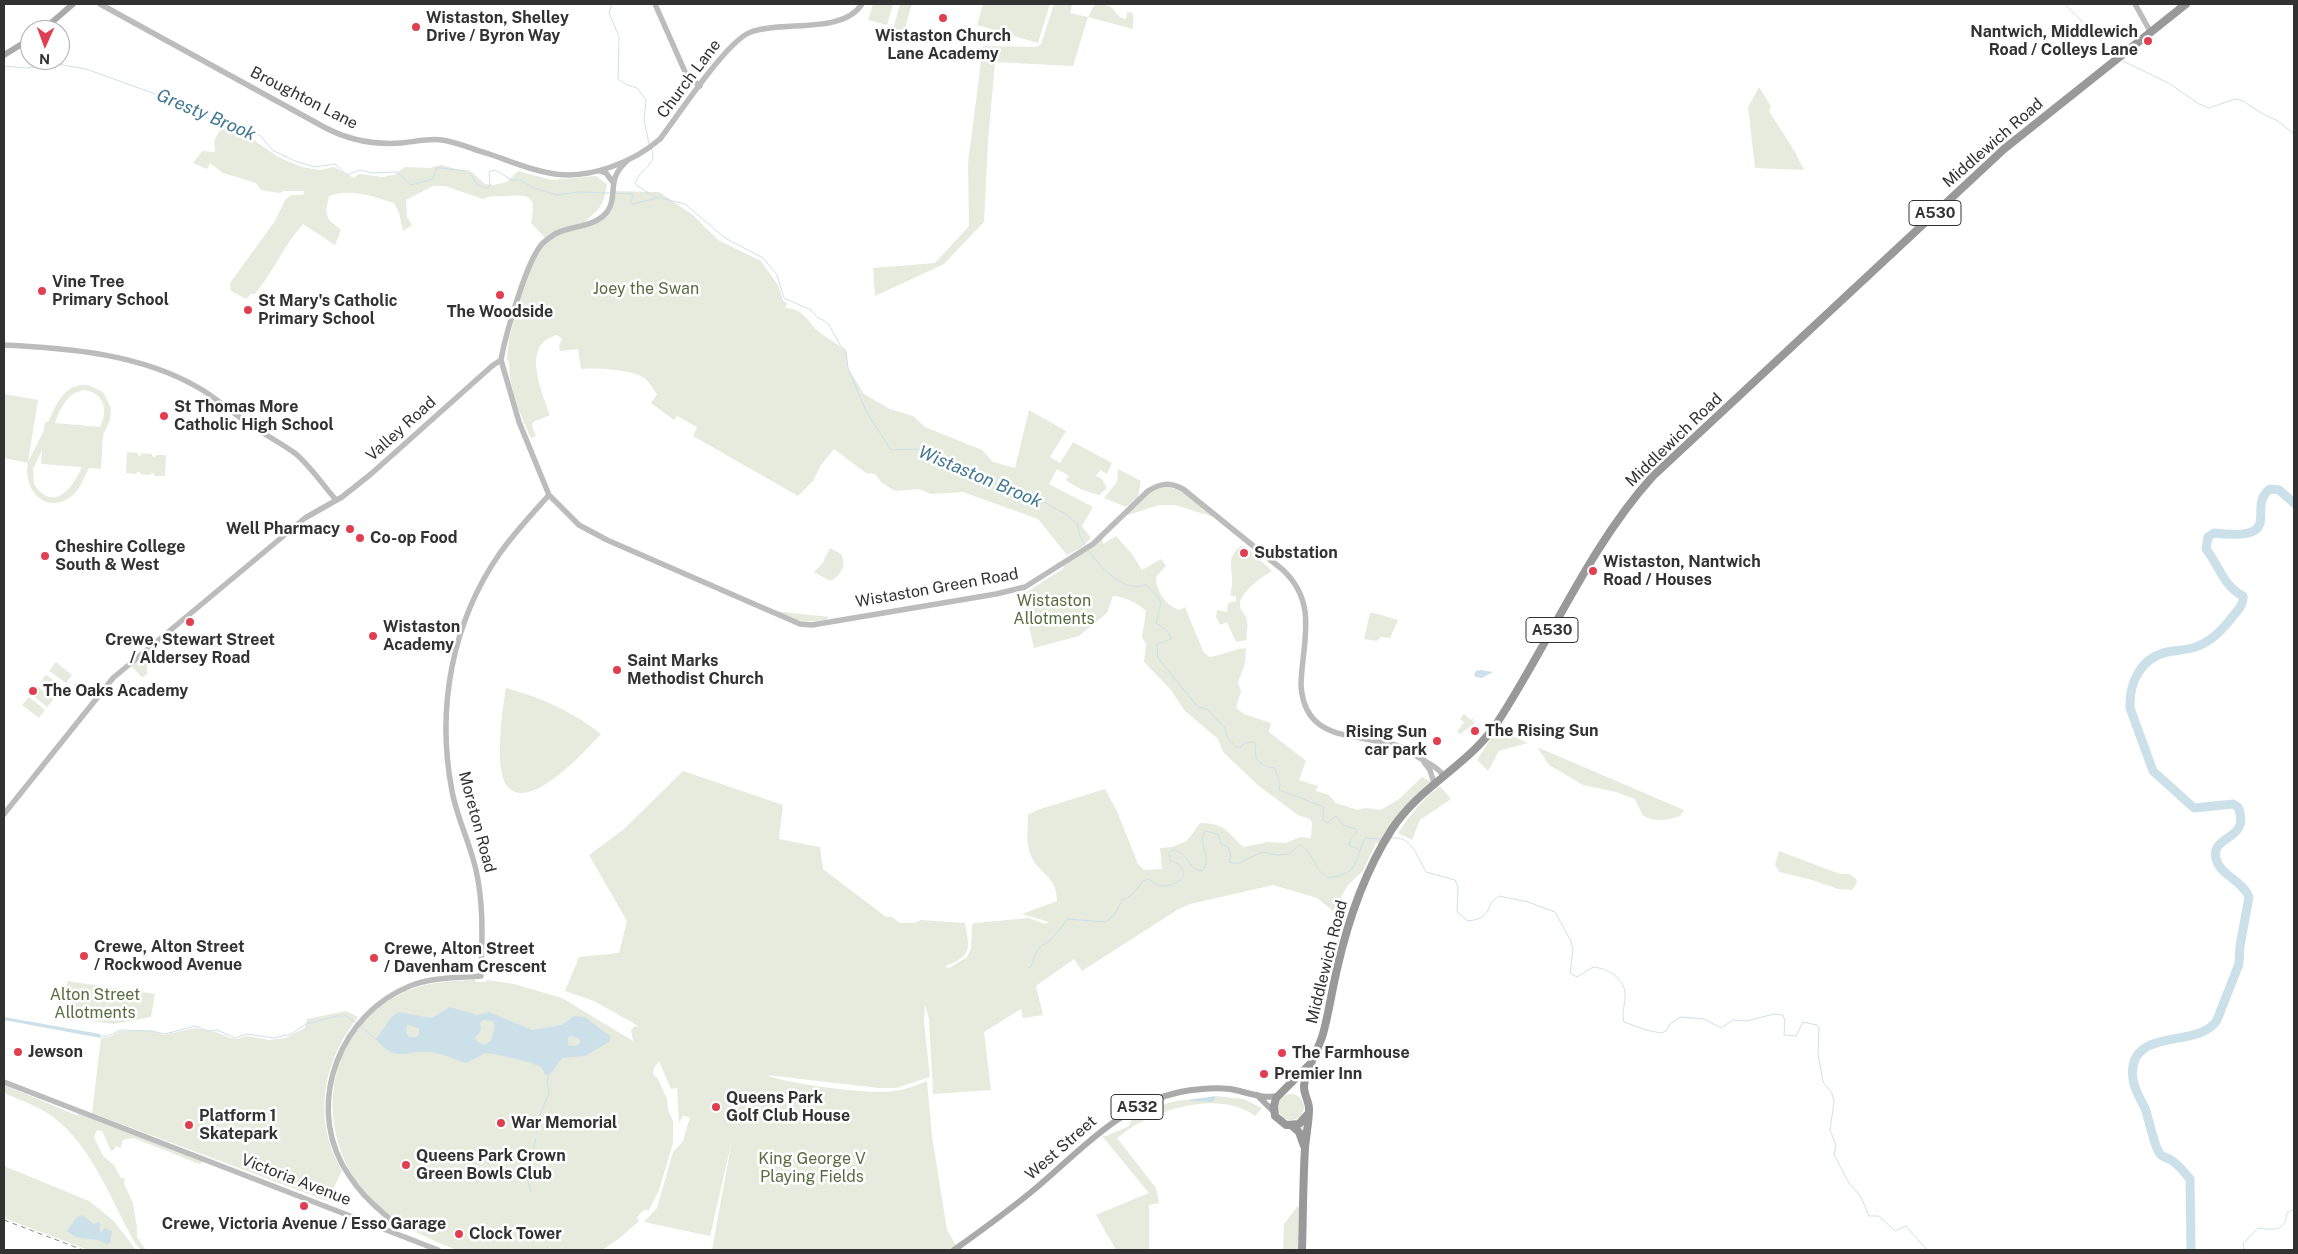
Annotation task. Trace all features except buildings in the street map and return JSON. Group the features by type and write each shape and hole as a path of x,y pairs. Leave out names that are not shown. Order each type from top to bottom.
{"highway":[{"name":"Middlewich Road","path":"1306,1097 1304,1084 1323,1033 1336,970 1352,913 1383,845 1392,829 1410,806 1443,775 1474,751 1496,724 1596,556 1634,497 1653,476 2004,149 2186,4"},
{"name":"Middlewich Road","path":"1282,1093 1310,1064"},
{"path":"1302,1250 1308,1114 1306,1097 1296,1090 1282,1093 1274,1103 1274,1112 1280,1121 1291,1125 1299,1132 1305,1149"},
{"path":"1291,1125 1302,1122 1308,1114"}],"main road":[{"path":"54,20 72,4"},
{"path":"4,54 20,45"},
{"name":"West Street","path":"954,1250 1004,1215 1104,1129 1136,1108 1165,1096 1201,1089 1229,1089 1258,1096 1282,1093"},
{"path":"1258,1096 1274,1112"}],"street":[{"name":"Broughton Lane","path":"100,4 324,127 346,137 385,144 442,140 552,174 567,175 598,170 627,161"},
{"path":"654,4 686,74 700,86"},
{"name":"Church Lane","path":"627,161 660,139 731,45 745,34 764,29 840,20 852,15 862,4"},
{"path":"2135,4 2150,31"},
{"path":"500,360 509,322 530,266 542,244 557,233 586,225 607,212 612,196 612,185 618,169 627,161"},
{"path":"598,170 606,172 612,185"},
{"path":"4,345 51,348 111,357 143,364 177,376 209,394 244,421 294,453 336,500"},
{"name":"Wistaston Green Road","path":"500,360 519,422 549,495 569,518 590,532 800,624 812,624 1016,590 1039,579 1093,544 1148,491 1164,483 1184,489 1283,570 1295,583 1306,614 1301,686 1302,697 1310,717 1329,730 1362,739 1388,743 1410,750 1438,768 1443,775"},
{"name":"Valley Road","path":"4,814 108,684 137,657 305,518 336,500 371,474 500,360"},
{"name":"Moreton Road","path":"392,1232 394,1224 362,1193 347,1172 337,1152 330,1127 328,1100 332,1078 341,1049 355,1027 384,1000 413,985 442,979 481,976 481,897 476,870 460,822 449,776 446,736 447,693 459,636 480,585 510,540 549,495"},
{"path":"1423,760 1430,770 1434,783"},
{"name":"Victoria Avenue","path":"4,1082 438,1250"}],"green space":[{"path":"873,4 893,4 887,25 868,20"},
{"path":"900,4 912,4 904,32 893,29"},
{"path":"983,4 1050,4 1038,43 977,25"},
{"path":"1054,4 1072,5 1070,13 1088,17 1073,66 995,62 984,222 944,264 875,296 873,268 935,263 969,226 968,163 983,46 1036,47 1041,44"},
{"path":"1095,4 1109,6 1121,18 1126,19 1127,12 1133,13 1133,29 1088,17"},
{"path":"1759,87 1771,106 1769,111 1804,170 1755,168 1748,107"},
{"name":"Joey the Swan","path":"235,127 278,157 302,167 320,170 334,167 354,178 359,174 382,177 394,175 405,167 430,168 441,165 473,173 485,184 493,185 507,182 518,171 552,180 596,176 607,184 604,199 599,208 582,225 607,212 614,191 659,192 693,215 718,240 761,261 778,285 783,300 787,304 785,308 803,314 818,331 846,351 848,368 864,394 890,409 913,416 925,427 982,450 993,462 1015,468 1029,410 1066,431 1050,457 1060,463 1073,442 1112,463 1107,474 1100,470 1096,476 1101,478 1107,488 1099,495 1074,485 1066,480 1069,476 1057,469 1049,484 1093,507 1082,526 1091,538 1081,548 1067,555 1038,519 963,492 931,494 919,489 895,491 882,483 875,474 866,473 834,449 821,465 813,481 798,496 693,436 697,427 677,416 674,420 651,403 657,394 649,383 639,375 595,368 581,369 578,349 560,351 559,346 562,339 557,335 546,340 539,348 536,358 539,382 550,415 533,422 532,426 536,436 531,438 516,401 507,359 513,323 509,322 530,266 546,239 531,223 533,208 530,199 515,196 483,199 445,186 433,186 406,200 407,217 412,225 403,231 399,213 394,203 353,193 329,196 326,211 329,220 341,230 335,245 303,224 255,294 251,294 246,299 231,291 230,283 275,221 285,200 291,195 303,195 304,191 284,191 280,193 261,190 256,183 223,173 210,163 207,169 193,163 202,151 215,152 214,141 221,128"},
{"path":"88,385 103,392 111,408 110,420 103,435 101,469 89,468 76,492 63,501 46,502 33,491 27,473 28,463 4,458 4,394 38,400 28,462 44,430 45,422 48,422 62,396 73,387","holes":["85,390 92,392 101,399 104,415 100,427 55,423 62,406 69,397","42,450 41,464 82,467 68,489 56,497 49,497 41,493 34,484 33,469"]},
{"path":"127,452 138,453 141,456 141,453 152,454 155,457 156,455 166,455 165,476 154,476 154,473 150,475 140,474 140,472 136,474 126,473"},
{"path":"1118,469 1141,481 1138,497 1126,507 1104,498 1117,482"},
{"path":"1164,486 1183,491 1217,518 1175,505 1159,505 1125,516 1148,493"},
{"path":"1102,536 1103,544 1116,536 1132,554 1142,570 1161,559 1166,566 1156,577 1160,593 1175,608 1180,610 1185,607 1203,651 1209,657 1246,648 1245,663 1238,683 1241,691 1236,708 1244,714 1271,723 1269,732 1306,761 1299,780 1318,786 1316,791 1329,795 1336,803 1358,810 1366,808 1381,810 1399,799 1422,777 1434,783 1383,845 1376,843 1363,871 1348,885 1333,911 1317,898 1273,885 1190,904 1177,910 1082,971 1074,959 1036,986 1043,1015 1023,1018 1021,1009 984,1032 991,1090 933,1094 929,1019 925,1005 924,1022 930,1077 896,1088 879,1088 766,1075 810,1085 883,1092 911,1087 927,1081 932,1136 947,1230 956,1245 949,1250 712,1250 732,1140 710,1236 644,1222 657,1208 673,1152 683,1141 690,1117 683,1116 679,1123 677,1088 671,1089 659,1061 654,1068 653,1074 658,1079 667,1099 668,1110 673,1121 673,1143 659,1190 649,1210 644,1210 637,1217 639,1221 602,1250 457,1250 416,1232 378,1207 358,1184 343,1157 335,1129 333,1101 337,1073 346,1046 362,1023 384,1003 419,986 475,979 476,982 486,982 487,980 514,984 562,998 633,1041 631,1030 635,1026 639,1028 635,1024 594,1001 565,991 579,957 619,953 627,921 589,855 624,829 683,771 783,805 779,839 820,847 823,869 886,917 892,917 900,923 914,923 921,920 965,923 968,940 967,951 960,959 945,966 949,968 967,957 971,948 972,925 974,923 1029,918 1045,924 1049,922 1022,914 1057,901 1052,881 1036,865 1028,848 1028,815 1037,810 1105,789 1117,811 1138,864 1144,870 1162,869 1160,848 1172,847 1187,841 1200,823 1220,826 1229,832 1243,847 1268,842 1286,843 1300,837 1311,838 1312,823 1310,819 1298,815 1259,786 1223,752 1218,739 1185,711 1171,690 1144,662 1146,644 1142,637 1146,611 1139,605 1127,599 1113,596 1107,613 1079,636 1034,648 1022,595 1064,568 1062,564"},
{"path":"1241,546 1246,547 1272,571 1252,585 1241,600 1240,606 1247,621 1247,640 1236,642 1227,622 1220,625 1216,617 1217,610 1227,612 1228,603 1236,601 1236,597 1230,595 1232,588 1231,559 1236,550"},
{"path":"830,548 841,554 843,566 840,573 830,581 814,572 822,564"},
{"path":"774,611 829,617 826,620 805,621"},
{"path":"1370,613 1398,620 1390,638 1381,637 1377,641 1364,639"},
{"path":"147,652 147,674 142,677 130,665"},
{"path":"56,662 72,675 66,683 49,671"},
{"path":"46,675 63,687 56,696 40,683"},
{"path":"37,686 54,699 47,707 31,694"},
{"path":"506,688 556,706 601,734 557,776 529,792 517,792 507,786 503,778 500,739"},
{"path":"29,697 45,710 39,718 22,705"},
{"path":"1464,714 1471,720 1476,716 1472,721 1475,723 1460,734 1457,732 1464,722 1460,719"},
{"path":"1497,729 1528,743 1499,751 1488,771 1477,760"},
{"path":"1537,747 1684,810 1680,816 1665,820 1643,816 1635,799 1616,792 1583,785 1549,765"},
{"path":"1440,786 1451,799 1420,820 1412,840 1398,833 1417,808"},
{"path":"1779,851 1840,874 1850,874 1856,879 1857,883 1852,890 1838,889 1780,872 1775,865"},
{"name":"Alton Street Allotments","path":"67,981 155,994 151,1017 114,1024 70,1018"},
{"path":"346,1011 358,1017 336,1053 329,1072 325,1092 324,1112 327,1132 333,1152 342,1171 327,1201 92,1113 101,1038 110,1037 119,1031 152,1031 164,1035 195,1028 216,1032 230,1038 237,1039 247,1036 269,1040 285,1038 305,1028 307,1019"},
{"path":"4,1085 76,1115 80,1114 204,1161 199,1164 134,1138 123,1140 121,1148 116,1146 111,1151 102,1131 97,1130 94,1137 103,1156 114,1165 121,1178 125,1178 124,1184 133,1203 137,1237 145,1249 150,1250 141,1250 135,1243 90,1159 67,1129 41,1110 4,1093"},
{"path":"1291,1094 1300,1098 1304,1107 1300,1116 1291,1120 1282,1116 1278,1107 1282,1098"},
{"path":"1216,1096 1243,1099 1262,1108 1255,1116 1243,1109 1229,1105 1214,1103 1184,1106 1143,1121 1117,1138 1156,1188 1159,1203 1149,1205 1149,1250 1116,1250 1096,1215 1149,1193 1102,1136 1107,1136 1129,1126 1132,1118 1159,1106 1180,1100 1213,1101"},
{"path":"4,1166 89,1201 114,1221 136,1250 88,1250 4,1218"},
{"path":"1299,1207 1298,1250 1283,1250 1284,1224"}],"water":[{"path":"1476,671 1493,672 1482,678 1474,675"},
{"path":"450,1007 477,1015 489,1012 532,1030 562,1025 574,1016 585,1017 611,1037 609,1042 585,1056 562,1058 551,1073 546,1075 541,1067 529,1062 486,1053 466,1063 436,1053 397,1054 390,1052 376,1039 391,1018 398,1012 432,1018","holes":["483,1020 493,1021 495,1026 491,1041 484,1045 474,1039 481,1030 480,1022","407,1025 419,1029 419,1034 416,1037 409,1037 406,1032","572,1036 580,1039 580,1043 575,1046 568,1045 568,1037"]},
{"path":"4,1017 100,1034 101,1038 4,1020"},
{"path":"1216,1096 1213,1102 1187,1100"},
{"path":"82,1215 94,1224 98,1222 101,1224 99,1229 101,1233 105,1228 112,1231 110,1243 106,1244 97,1240 77,1237 67,1231 76,1218"}],"waterway":[{"path":"612,4 609,13 619,37 618,79 627,85 637,88 646,100 644,120 649,144"},
{"path":"2065,4 2115,55"},
{"path":"2123,61 2170,84 2199,104 2209,108 2235,99 2243,101 2278,121 2294,134"},
{"name":"Gresty Brook","path":"4,66 26,68 57,64 86,69 172,100 213,121 235,123 261,136 272,150 295,161 315,167 335,164 347,175 360,170 373,173 397,172 411,185 433,179 436,168 442,168 469,171 477,185 488,188 490,185 489,172 495,170 512,180 520,180 534,188 557,195 578,192 610,193"},
{"name":"Wistaston Brook","path":"651,148 653,159 640,174 635,184 653,196 685,204 725,238 763,258 777,275 784,298 811,310 818,318 829,325 840,345 846,351 848,368 866,411 891,450 919,449 925,454 941,457 949,467 964,469 976,477 1037,498 1067,515 1078,525 1080,536 1086,547"},
{"name":"Gresty Brook","path":"614,193 631,194 634,196 630,202 632,204 658,198"},
{"path":"2191,1250 2190,1179 2176,1164 2162,1156 2159,1152 2146,1111 2136,1091 2133,1079 2134,1062 2141,1051 2152,1045 2195,1034 2208,1029 2217,1020 2239,964 2240,946 2249,897 2246,891 2218,865 2216,851 2219,845 2236,832 2240,826 2241,818 2238,807 2233,804 2194,808 2153,771 2130,708 2130,698 2138,672 2150,660 2167,652 2187,649 2208,641 2217,634 2242,604 2243,596 2236,592 2226,581 2206,549 2208,537 2214,533 2237,534 2250,532 2258,528 2263,496 2270,489 2279,490 2294,503"},
{"name":"Wistaston Brook","path":"1088,550 1113,577 1129,585 1146,585 1157,595 1161,603 1156,623 1167,630 1171,639 1157,644 1158,658 1198,707 1207,709 1225,728 1233,744 1239,748 1245,743 1254,742 1256,745 1255,754 1259,761 1266,766 1275,768 1280,784 1279,790 1324,807 1323,820 1327,823 1336,816 1345,826 1356,829 1357,832 1351,838 1349,845 1360,850"},
{"path":"1028,968 1031,967 1039,948 1049,941 1067,919 1106,922 1114,915 1122,901 1133,894 1143,881 1149,879 1159,886 1170,885 1179,881 1184,875 1183,871 1180,865 1170,860 1169,853 1171,850 1182,854 1195,869 1202,871 1206,861 1203,841 1205,831 1218,834 1221,844 1228,847 1231,856 1229,862 1237,864 1262,852 1277,855 1289,854 1300,845 1305,848 1320,871 1328,878 1339,876 1351,869 1355,864 1365,838 1381,839"},
{"path":"1390,838 1397,838 1408,843 1416,853 1426,872 1455,880 1458,887 1457,912 1468,921 1482,917 1499,896 1528,902 1555,912 1571,941 1573,950 1570,973 1577,977 1593,967 1604,969 1618,978 1622,983 1625,993 1624,1022 1661,1033 1666,1031 1670,1024 1680,1017 1704,1019 1721,1028 1733,1020 1746,1021 1774,1014 1783,1015 1785,1021 1784,1035 1796,1036 1803,1022 1817,1025 1819,1028 1818,1054 1823,1082 1832,1093 1834,1102 1830,1130 1836,1145 1834,1155 1849,1183 1861,1197 1869,1216 1879,1216 1895,1231 1906,1226 1927,1250"},
{"path":"101,1036 108,1036 120,1030 152,1031 165,1034 195,1026 208,1031 217,1030 235,1038 247,1034 274,1038 291,1034 306,1024 337,1016 346,1016 358,1024"},
{"path":"361,1027 376,1039"},
{"path":"536,1133 540,1125 539,1117 549,1093 547,1081 549,1073"},
{"path":"531,1192 527,1176 536,1138"},
{"path":"2244,1250 2243,1244 2258,1228 2274,1229 2281,1227 2284,1224 2287,1213 2294,1209"}],"railway":[{"path":"4,1220 83,1250"}],"place":[{"name":"Wistaston Church Lane Academy","path":"943,18"},
{"name":"Wistaston, Shelley Drive / Byron Way","path":"416,27"},
{"name":"Nantwich, Middlewich Road / Colleys Lane","path":"2148,41"},
{"name":"Vine Tree Primary School","path":"42,291"},
{"name":"The Woodside","path":"500,295"},
{"name":"St Mary's Catholic Primary School","path":"248,310"},
{"name":"St Thomas More Catholic High School","path":"164,416"},
{"name":"Well Pharmacy","path":"350,529"},
{"name":"Co-op Food","path":"360,538"},
{"name":"Substation","path":"1244,553"},
{"name":"Cheshire College South & West","path":"45,556"},
{"name":"Wistaston, Nantwich Road / Houses","path":"1593,571"},
{"name":"Crewe, Stewart Street / Aldersey Road","path":"190,622"},
{"name":"Wistaston Academy","path":"373,636"},
{"name":"Saint Marks Methodist Church","path":"617,670"},
{"name":"The Oaks Academy","path":"33,691"},
{"name":"The Rising Sun","path":"1475,731"},
{"name":"Rising Sun car park","path":"1437,741"},
{"name":"Crewe, Alton Street / Rockwood Avenue","path":"84,956"},
{"name":"Crewe, Alton Street / Davenham Crescent","path":"374,958"},
{"name":"Jewson","path":"18,1052"},
{"name":"The Farmhouse","path":"1282,1053"},
{"name":"Premier Inn","path":"1264,1074"},
{"name":"Queens Park Golf Club House","path":"716,1107"},
{"name":"War Memorial","path":"501,1123"},
{"name":"Platform 1 Skatepark","path":"189,1125"},
{"name":"Queens Park Crown Green Bowls Club","path":"406,1165"},
{"name":"Crewe, Victoria Avenue / Esso Garage","path":"304,1206"},
{"name":"Clock Tower","path":"459,1234"}],"park label":[{"name":"Wistaston Allotments","path":"1054,610"},
{"name":"King George V Playing Fields","path":"812,1168"}]}
